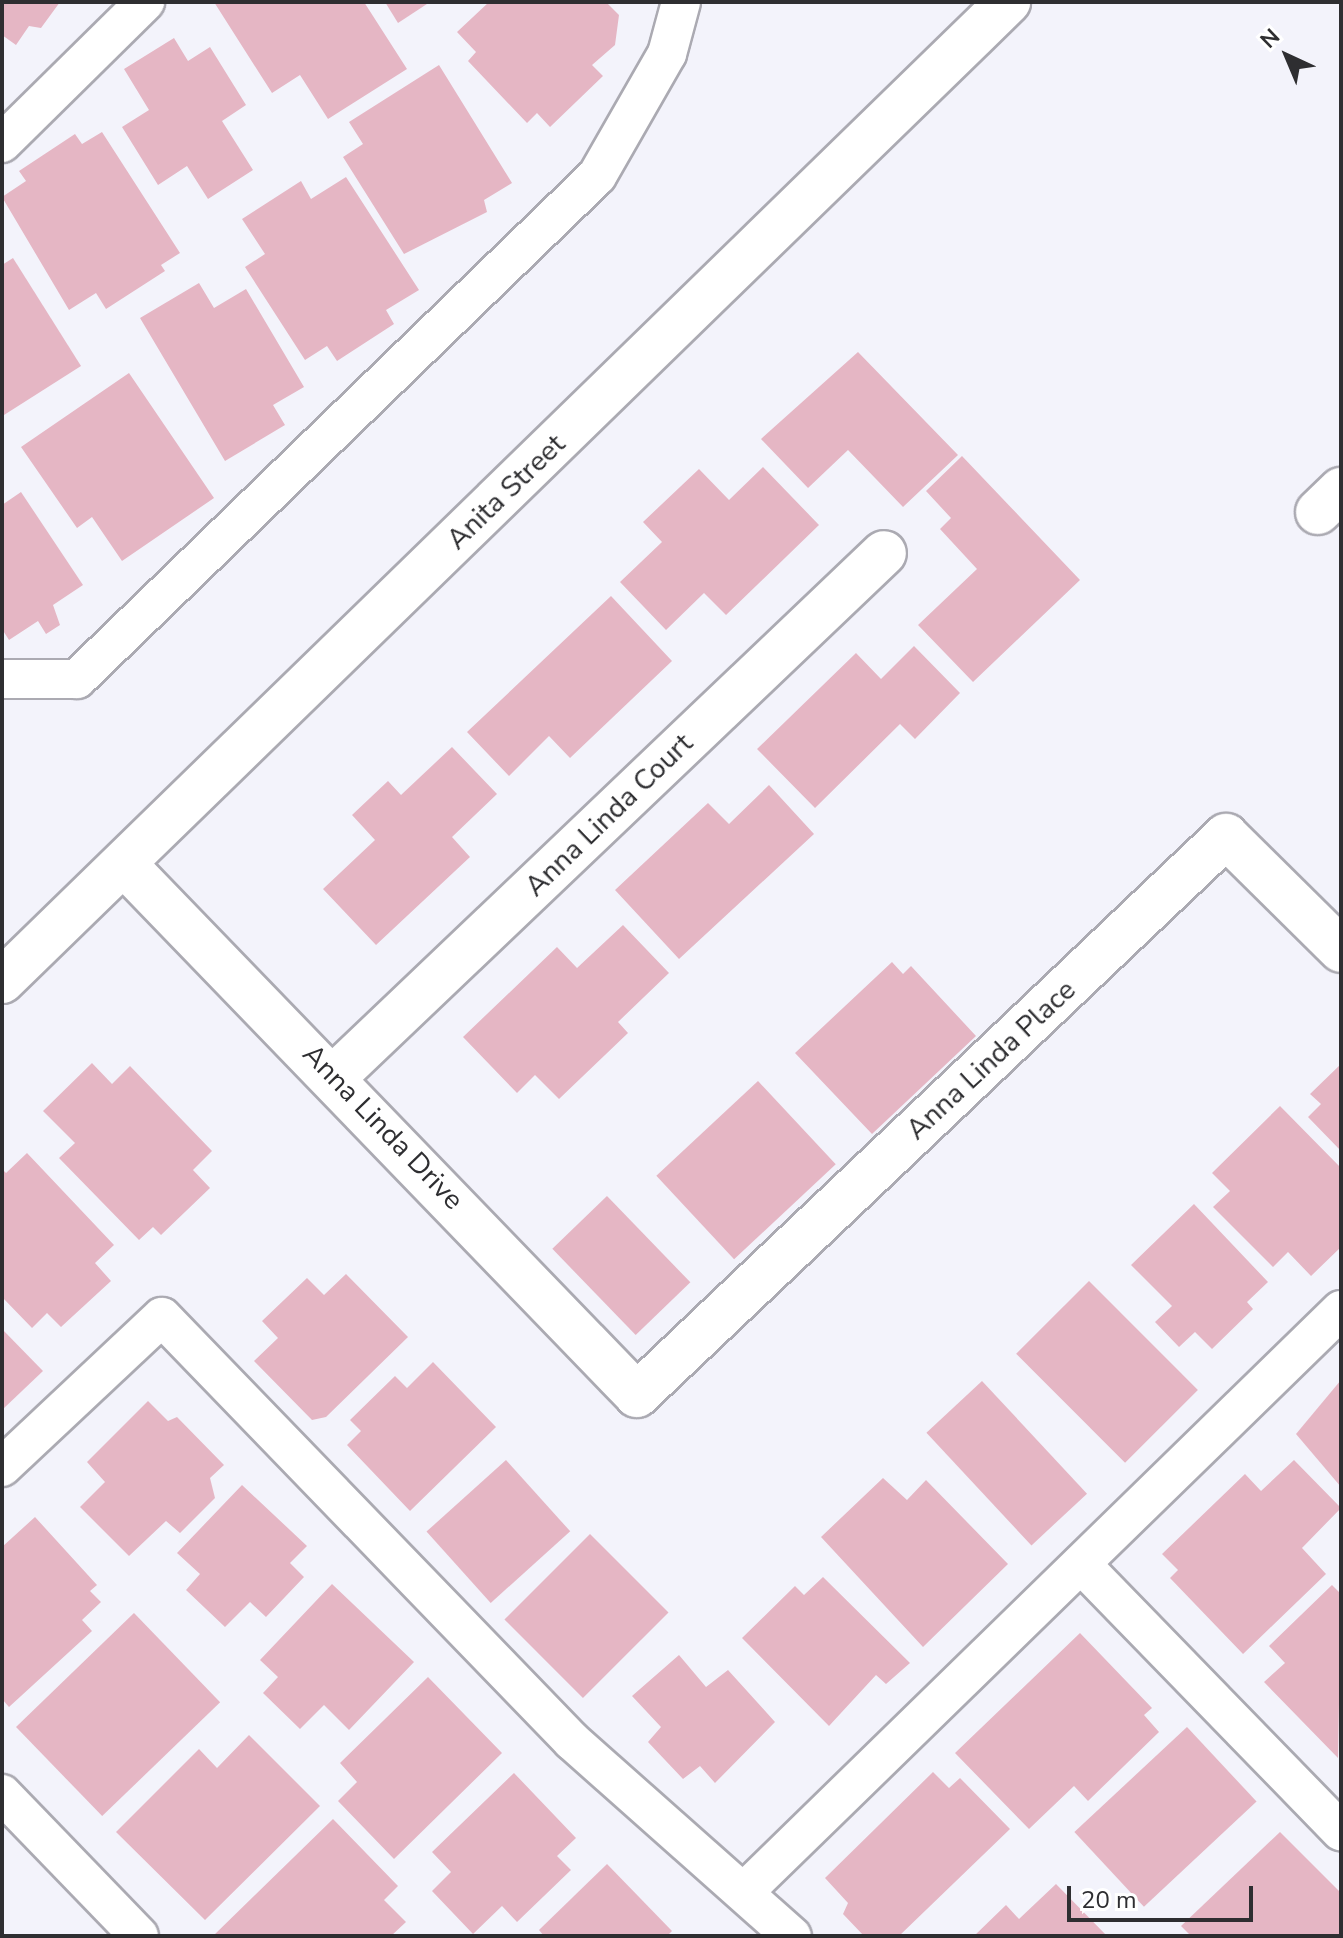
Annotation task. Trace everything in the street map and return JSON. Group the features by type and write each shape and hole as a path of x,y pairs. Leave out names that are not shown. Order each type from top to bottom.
{"street":[{"name":"Anita Street","path":"2,981 1008,2"},
{"name":"Anna Linda Court","path":"335,1076 884,553"},
{"name":"Anna Linda Place","path":"637,1395 1226,836 1341,950"},
{"name":"Anna Linda Drive","path":"124,864 335,1076 637,1395"}],"lane":[{"path":"2,143 145,2"},
{"path":"2,679 77,679 586,187 667,54 681,2"},
{"path":"746,1890 1341,1310"},
{"path":"2,1467 162,1317 572,1741 746,1890 792,1936"},
{"path":"1081,1564 1341,1831"},
{"path":"2,1794 139,1936"}],"building":[{"path":"2,2 60,2 41,28 29,26 16,45 2,35"},
{"path":"214,2 364,2 407,69 328,119 300,75 272,93"},
{"path":"385,2 430,2 398,23"},
{"path":"489,2 606,2 619,15 615,45 592,65 603,76 550,127 537,113 527,123 468,61 476,52 457,32"},
{"path":"174,38 188,61 210,47 246,105 222,121 253,170 208,199 187,166 158,185 122,127 149,110 124,69"},
{"path":"439,65 512,183 484,200 487,212 404,254 343,157 363,144 349,122"},
{"path":"102,132 180,253 161,265 165,271 106,309 96,293 69,310 2,197 26,181 19,171 75,134 82,144"},
{"path":"346,177 419,290 386,310 394,324 337,361 327,346 305,360 245,267 265,254 242,219 301,181 311,199"},
{"path":"13,258 81,366 4,415 2,265"},
{"path":"199,283 214,308 246,289 304,387 273,405 285,425 225,461 140,318"},
{"path":"858,352 958,455 903,507 848,450 808,488 761,439"},
{"path":"129,373 214,498 122,561 92,517 77,528 21,447"},
{"path":"962,456 1080,580 973,682 918,625 977,569 940,529 951,518 926,491"},
{"path":"763,467 819,525 726,615 704,593 666,630 620,582 662,542 643,522 699,469 729,500"},
{"path":"21,492 83,585 53,605 60,625 46,634 38,621 9,640 2,629 2,505"},
{"path":"611,596 672,661 570,758 549,736 509,776 467,732"},
{"path":"914,646 960,693 915,739 900,724 815,808 757,749 856,653 881,679"},
{"path":"452,747 497,794 452,837 470,857 376,945 323,889 375,840 352,815 388,781 401,795"},
{"path":"769,785 814,834 679,959 615,890 708,803 729,824"},
{"path":"623,925 669,973 618,1022 628,1033 559,1099 535,1075 517,1093 463,1037 557,947 577,968"},
{"path":"892,962 903,974 911,966 976,1036 872,1134 795,1053"},
{"path":"92,1063 112,1084 130,1066 212,1151 193,1170 210,1188 161,1235 153,1227 139,1240 59,1158 75,1143 43,1111"},
{"path":"1341,1064 1341,1151 1308,1117 1321,1104 1310,1094"},
{"path":"758,1081 836,1164 734,1259 656,1176"},
{"path":"1280,1106 1341,1168 1341,1247 1311,1276 1288,1252 1273,1267 1213,1207 1230,1191 1212,1173"},
{"path":"27,1153 114,1245 95,1263 111,1281 61,1327 47,1313 32,1328 2,1297 2,1169 6,1173"},
{"path":"607,1196 690,1282 636,1335 552,1249"},
{"path":"1194,1204 1268,1282 1247,1302 1253,1309 1212,1349 1195,1332 1179,1347 1155,1322 1172,1306 1131,1265"},
{"path":"346,1274 408,1337 326,1417 312,1420 254,1361 278,1338 262,1321 307,1278 324,1295"},
{"path":"1089,1281 1198,1390 1125,1463 1016,1354"},
{"path":"2,1329 43,1371 2,1410"},
{"path":"433,1362 496,1427 410,1511 347,1445 361,1431 350,1420 395,1376 407,1388"},
{"path":"1341,1380 1341,1487 1296,1434"},
{"path":"982,1381 1087,1494 1031,1545 926,1433"},
{"path":"148,1401 168,1421 177,1417 224,1465 210,1478 215,1498 180,1533 166,1521 129,1556 80,1507 105,1482 87,1462"},
{"path":"506,1460 570,1531 491,1603 426,1532"},
{"path":"1294,1460 1341,1508 1302,1548 1326,1574 1243,1654 1170,1578 1178,1570 1162,1554 1245,1474 1261,1491"},
{"path":"883,1478 907,1500 926,1480 1008,1564 923,1647 821,1537"},
{"path":"242,1485 307,1546 290,1563 304,1577 266,1617 250,1602 225,1627 186,1590 200,1574 177,1553"},
{"path":"35,1517 97,1585 90,1591 101,1602 82,1620 92,1631 9,1707 2,1699 2,1547"},
{"path":"590,1534 668,1612 583,1698 504,1620"},
{"path":"823,1577 910,1663 886,1684 876,1675 829,1726 742,1638 795,1586 804,1595"},
{"path":"332,1584 414,1662 349,1730 324,1705 300,1729 263,1693 278,1677 260,1660"},
{"path":"1332,1585 1341,1594 1338,1758 1264,1682 1285,1663 1269,1646"},
{"path":"134,1613 220,1702 102,1816 16,1727"},
{"path":"1080,1633 1152,1708 1144,1715 1159,1732 1088,1801 1074,1786 1029,1829 955,1753"},
{"path":"679,1655 706,1687 728,1670 775,1722 715,1783 700,1766 683,1779 648,1742 661,1727 632,1696"},
{"path":"428,1677 502,1753 394,1859 338,1801 357,1782 340,1763"},
{"path":"1187,1727 1257,1802 1144,1907 1074,1832"},
{"path":"249,1735 320,1806 205,1920 116,1832 199,1749 217,1768"},
{"path":"933,1772 949,1788 960,1778 1010,1829 899,1936 864,1936 843,1914 848,1903 825,1878"},
{"path":"514,1773 576,1838 557,1856 571,1870 517,1922 502,1906 473,1934 432,1891 451,1872 432,1852"},
{"path":"333,1819 398,1886 384,1900 406,1922 391,1936 213,1936"},
{"path":"1280,1832 1341,1893 1341,1936 1191,1936 1181,1926"},
{"path":"607,1864 672,1931 667,1936 544,1936 539,1930"},
{"path":"1056,1884 1107,1936 974,1936 1006,1905 1019,1919"}]}
